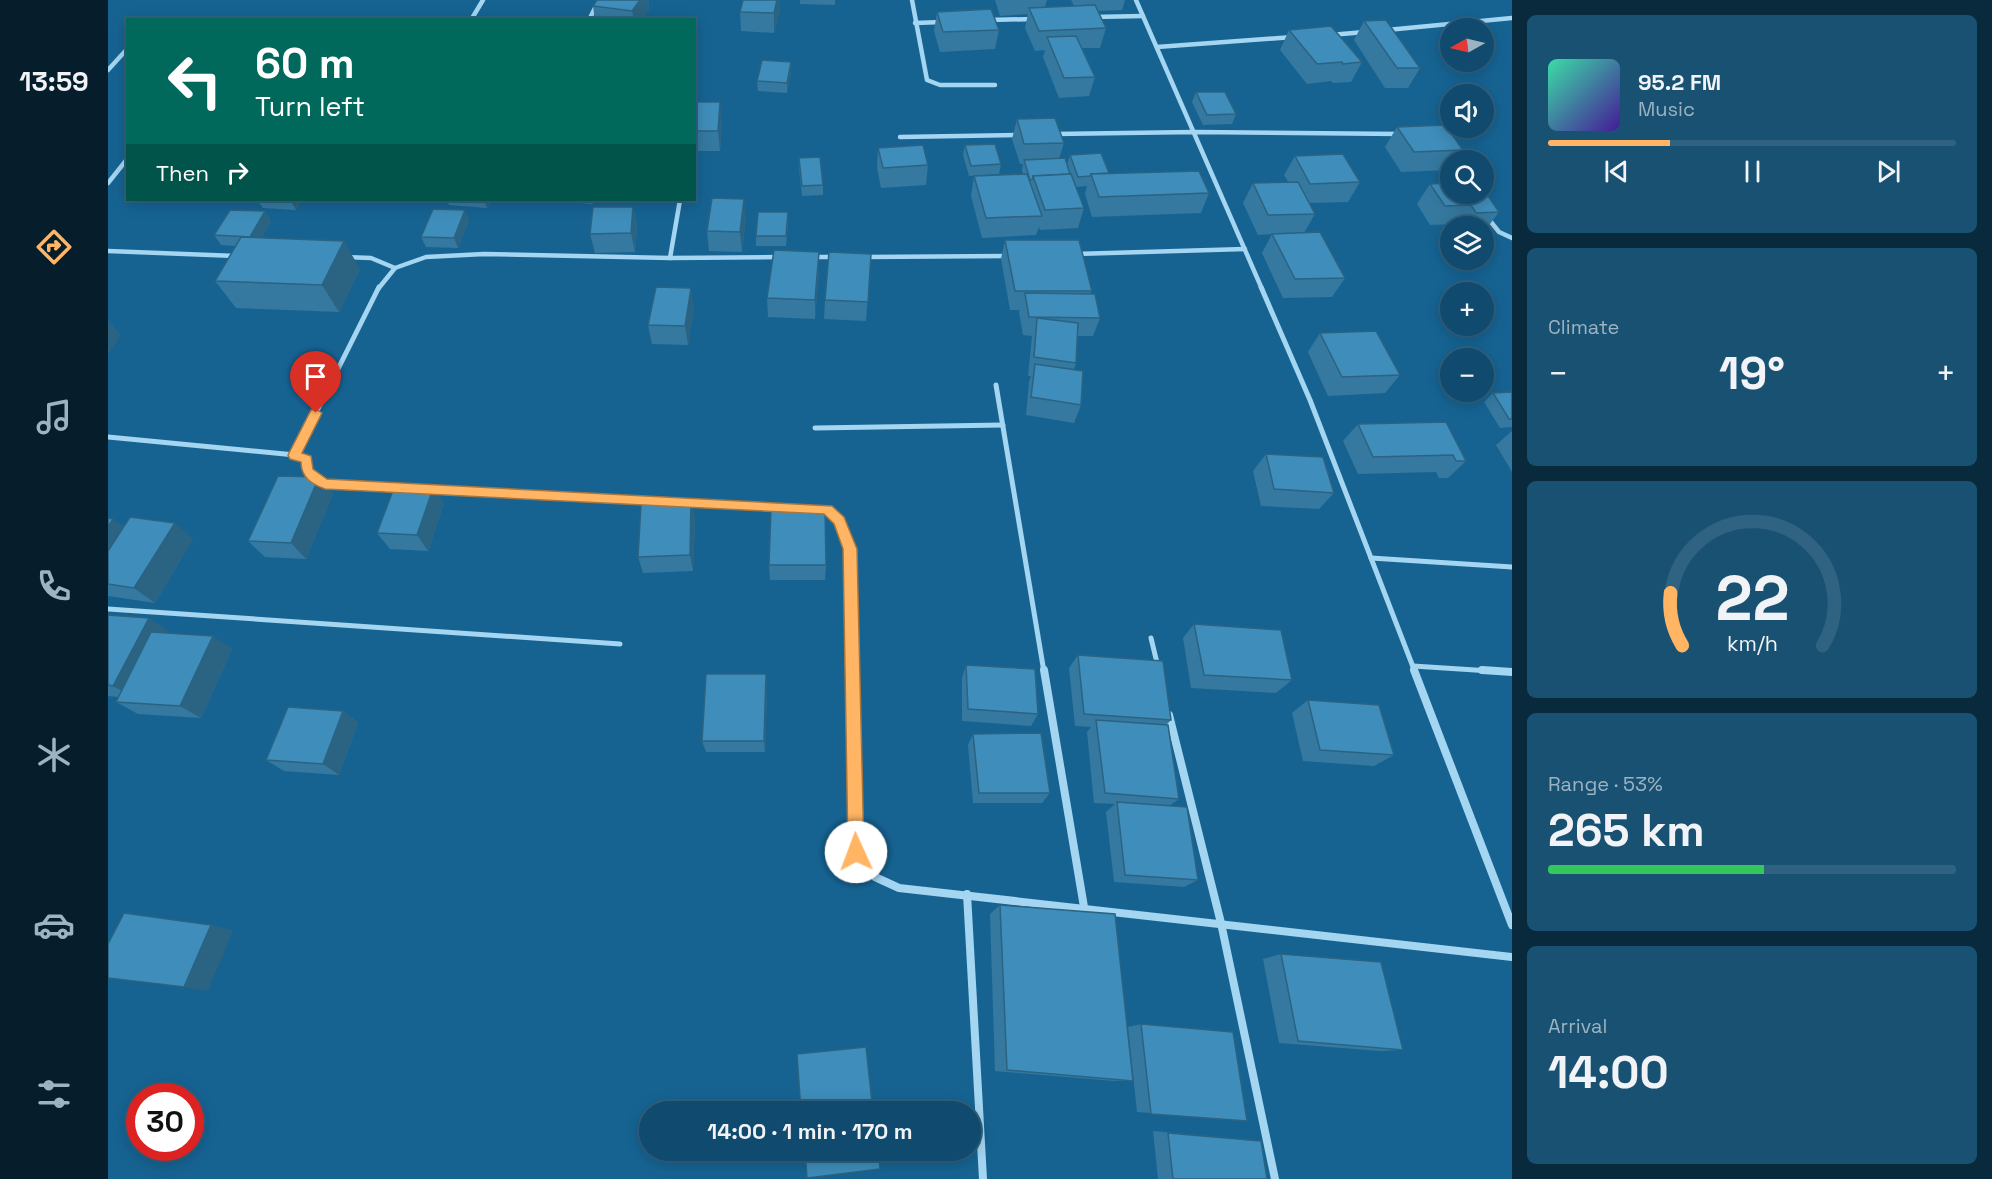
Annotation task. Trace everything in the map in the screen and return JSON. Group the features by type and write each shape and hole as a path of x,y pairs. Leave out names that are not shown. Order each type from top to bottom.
{"street":[{"path":"472,18 483,0"},
{"path":"590,18 599,0"},
{"path":"912,0 927,80 940,85 995,85"},
{"path":"1136,0 1310,400 1512,925"},
{"path":"1083,18 1143,16"},
{"path":"1385,30 1512,18"},
{"path":"987,21 1047,19"},
{"path":"915,22 951,21"},
{"path":"1327,35 1373,31"},
{"path":"1157,47 1304,36"},
{"path":"108,70 126,50"},
{"path":"1042,135 1195,132 1405,134"},
{"path":"900,137 1030,135"},
{"path":"108,183 126,160"},
{"path":"670,258 680,201"},
{"path":"1483,212 1499,232 1512,238"},
{"path":"1071,254 1245,249"},
{"path":"108,251 246,256"},
{"path":"295,455 379,287 395,268 426,257 484,254 670,258 791,257"},
{"path":"861,257 1013,256"},
{"path":"336,257 371,258 395,268"},
{"path":"803,257 849,257"},
{"path":"996,385 1084,907"},
{"path":"815,428 1003,425"},
{"path":"108,436 194,447 295,455 307,459 307,470 313,477 325,484 411,487"},
{"path":"421,488 827,509 840,521 850,549 856,852 875,877 900,888 1512,957"},
{"path":"1371,558 1512,567"},
{"path":"108,609 620,644"},
{"path":"1151,638 1159,672"},
{"path":"1413,666 1512,672"},
{"path":"1167,707 1221,923 1275,1179"},
{"path":"967,894 983,1179"}],"building":[{"path":"597,0 640,0 632,11 593,6"},
{"path":"743,0 777,0 774,13 740,12"},
{"path":"1095,5 1106,28 1039,31 1029,8"},
{"path":"991,9 999,30 943,32 937,12"},
{"path":"1386,20 1420,68 1397,68 1364,21"},
{"path":"1331,26 1362,62 1317,64 1289,30"},
{"path":"1076,36 1095,77 1064,78 1047,37"},
{"path":"762,60 791,62 787,83 757,81"},
{"path":"1196,92 1225,92 1236,114 1207,115"},
{"path":"696,102 720,102 718,131 696,131"},
{"path":"1055,118 1064,143 1024,144 1017,119"},
{"path":"1440,125 1440,138 1454,138 1463,150 1414,152 1397,127"},
{"path":"995,144 1001,164 971,166 965,145"},
{"path":"923,145 928,165 883,168 878,148"},
{"path":"1101,153 1109,173 1078,177 1070,155"},
{"path":"1343,154 1360,182 1310,184 1295,156"},
{"path":"820,157 823,185 802,186 799,158"},
{"path":"1065,158 1070,174 1033,176 1030,180 1024,160"},
{"path":"1199,171 1209,193 1099,197 1091,174"},
{"path":"1027,174 1042,216 986,218 974,176"},
{"path":"1071,174 1084,208 1045,210 1033,176"},
{"path":"1298,182 1315,214 1268,215 1253,183"},
{"path":"1430,184 1440,184 1440,199"},
{"path":"712,198 744,199 740,232 707,231"},
{"path":"1444,204 1494,204 1499,212 1476,213 1471,205 1445,206"},
{"path":"593,207 633,207 631,233 590,234"},
{"path":"433,209 465,210 454,238 421,237"},
{"path":"230,210 265,211 250,237 214,235"},
{"path":"758,212 788,212 786,236 756,236"},
{"path":"1320,232 1345,278 1295,279 1272,234"},
{"path":"241,237 344,241 322,285 215,281"},
{"path":"1005,240 1079,240 1092,291 1015,291"},
{"path":"774,250 819,252 815,300 767,298"},
{"path":"829,252 871,254 868,302 825,300"},
{"path":"656,287 691,288 685,326 648,325"},
{"path":"1025,293 1095,294 1100,318 1029,317"},
{"path":"1037,318 1078,323 1076,363 1034,357"},
{"path":"1376,331 1400,375 1342,377 1320,333"},
{"path":"1035,364 1083,371 1081,405 1031,397"},
{"path":"1512,392 1512,419 1509,419 1494,393"},
{"path":"1446,422 1466,461 1456,461 1453,455 1373,457 1358,424"},
{"path":"1266,454 1323,457 1334,493 1274,489"},
{"path":"278,476 319,477 291,543 248,541"},
{"path":"395,485 434,486 417,535 377,533"},
{"path":"691,503 690,555 638,557 641,504"},
{"path":"771,508 825,508 826,565 769,565"},
{"path":"130,517 175,523 134,588 108,584 108,551"},
{"path":"108,615 149,618 113,686 108,685"},
{"path":"1194,624 1281,630 1292,680 1204,675"},
{"path":"151,632 213,636 180,706 116,702"},
{"path":"1078,655 1163,661 1171,720 1084,714"},
{"path":"966,665 1035,669 1038,714 968,709"},
{"path":"706,674 766,674 764,741 702,741"},
{"path":"1308,700 1379,705 1394,755 1320,750"},
{"path":"288,707 343,711 323,764 266,760"},
{"path":"1096,720 1168,725 1179,799 1105,793"},
{"path":"1041,733 1050,793 979,793 973,734"},
{"path":"1117,802 1187,807 1198,880 1125,875"},
{"path":"1000,905 1115,914 1133,1081 1007,1070"},
{"path":"124,913 211,925 184,987 108,978 108,944"},
{"path":"1281,954 1381,962 1403,1050 1298,1041"},
{"path":"1141,1024 1233,1032 1247,1121 1151,1114"},
{"path":"866,1047 872,1101 800,1101 797,1054"},
{"path":"1168,1133 1261,1141 1267,1179 1173,1179"},
{"path":"806,1161 879,1161 880,1169 807,1178"}],"route":[{"path":"316,413 295,455 307,459 307,470 313,477 325,484 827,509 840,521 850,549 856,852"}]}
